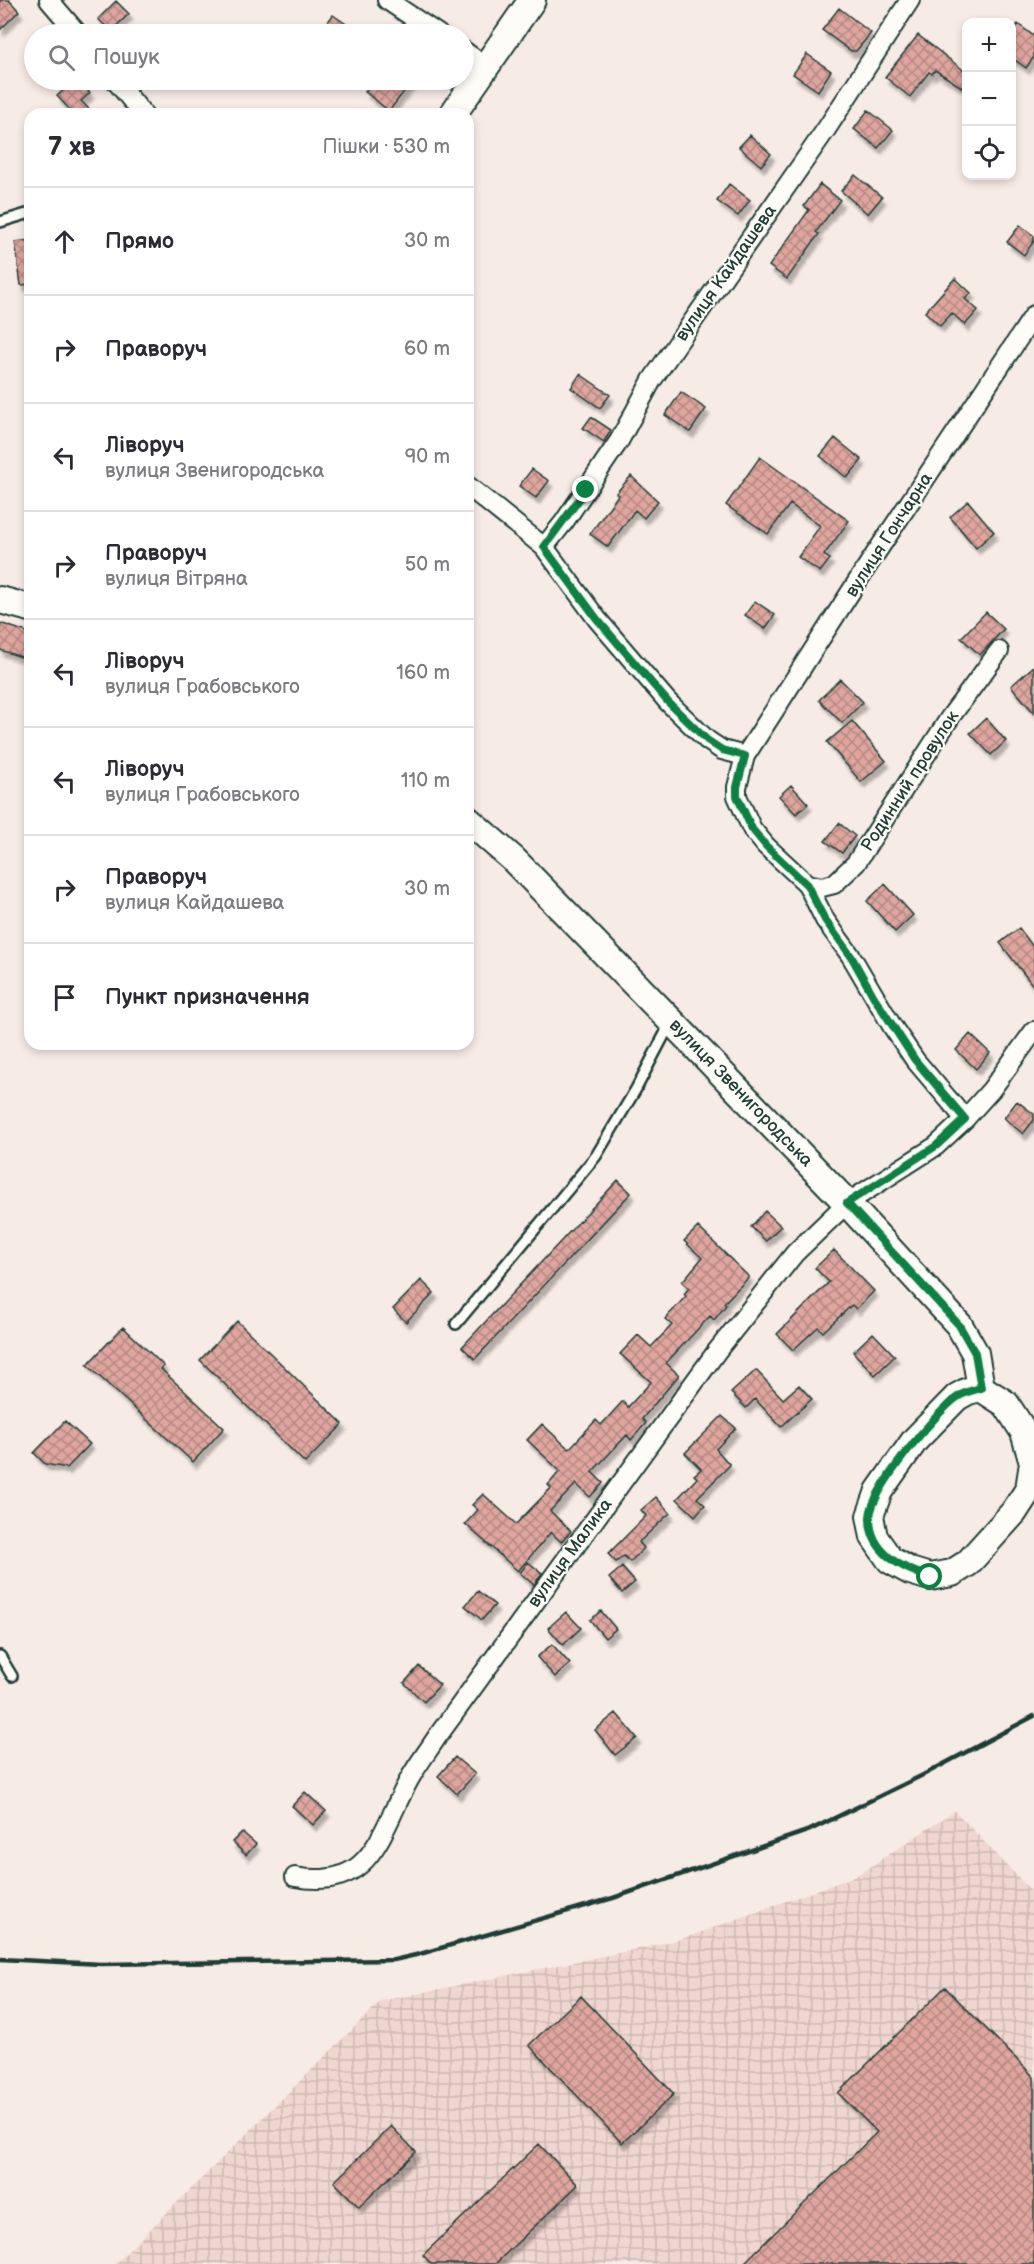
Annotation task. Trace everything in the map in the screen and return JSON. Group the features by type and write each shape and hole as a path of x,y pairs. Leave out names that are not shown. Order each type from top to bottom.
{"street":[{"path":"49,0 69,24"},
{"path":"387,0 423,24"},
{"path":"474,84 532,0"},
{"name":"вулиця Кайдашева","path":"544,547 564,522 619,441 652,380 827,128 910,0"},
{"path":"474,58 486,67"},
{"path":"123,90 138,108"},
{"path":"457,108 470,90"},
{"name":"вулиця Гончарна","path":"965,1119 915,1060 898,1035 851,956 825,920 807,885 766,846 746,817 737,796 737,787 745,756 866,568 1034,315"},
{"path":"474,491 544,547 597,619 668,702 707,740 722,750 745,756"},
{"path":"0,600 24,606"},
{"name":"Родинний провулок","path":"807,885 822,887 834,884 856,863 951,716 999,651"},
{"name":"вулиця Звенигородська","path":"474,825 513,859 847,1203 959,1325 975,1353 981,1388"},
{"name":"вулиця Малика","path":"295,1877 313,1881 330,1880 345,1875 365,1862 387,1828 409,1780 437,1737 717,1351 795,1253 847,1203 936,1146 991,1090 1034,1031"},
{"path":"981,1388 1006,1404 1024,1432 1033,1463 1029,1489 1014,1512 968,1563 952,1573 930,1577 910,1571 890,1560 874,1537 870,1516 879,1491 915,1440 957,1397 981,1388"}],"lane":[{"path":"0,222 24,215"},
{"path":"456,1324 596,1156 636,1089 671,1022"},
{"path":"0,1656 12,1676"}],"shaded area":[{"path":"955,1811 1034,1894 1034,2264 115,2264 381,2001 685,1938 856,1876"}],"building":[{"path":"0,0 9,0 19,11 0,30"},
{"path":"116,1 129,14 118,24 103,24 98,19"},
{"path":"839,8 871,33 856,51 851,51 822,30"},
{"path":"333,15 346,24 326,24"},
{"path":"1018,24 1034,36 1034,57 1026,68 1016,61 1016,27"},
{"path":"918,35 962,69 962,87 935,70 932,74 929,72 910,97 885,77"},
{"path":"807,54 831,71 818,91 793,74"},
{"path":"63,90 87,90 90,93 81,101 88,108 68,108 57,96"},
{"path":"367,90 405,90 391,108 385,108 365,92"},
{"path":"868,110 893,130 878,148 854,129"},
{"path":"750,135 771,154 761,166 739,147"},
{"path":"855,175 882,197 868,214 841,191"},
{"path":"729,184 750,200 738,216 717,201"},
{"path":"820,184 840,200 816,232 819,234 787,279 769,266 809,210 804,206"},
{"path":"1020,225 1034,236 1034,241 1024,255 1007,242"},
{"path":"24,241 24,285 21,285 15,242"},
{"path":"955,278 971,293 965,299 978,310 965,325 952,313 940,326 925,312"},
{"path":"580,374 610,395 600,408 571,388"},
{"path":"681,392 706,409 690,432 665,415"},
{"path":"591,417 611,430 604,442 583,428"},
{"path":"835,438 862,460 847,478 820,456"},
{"path":"760,457 849,521 824,555 830,559 820,572 798,557 820,526 790,504 768,534 726,505"},
{"path":"532,469 549,481 536,498 519,486"},
{"path":"631,476 658,501 644,518 635,510 608,547 590,534 618,495 616,493"},
{"path":"968,501 994,532 976,548 950,517"},
{"path":"755,601 775,615 765,629 745,615"},
{"path":"986,612 1004,629 980,655 961,638"},
{"path":"0,623 24,631 24,658 0,650"},
{"path":"1034,666 1034,713 1011,686"},
{"path":"840,679 863,702 842,723 819,700"},
{"path":"986,718 1006,741 991,755 970,733"},
{"path":"852,721 886,761 861,782 827,742"},
{"path":"791,785 808,804 796,814 779,796"},
{"path":"839,823 855,836 842,853 825,841"},
{"path":"885,884 913,915 895,932 867,901"},
{"path":"1019,928 1034,948 1034,987 1000,943"},
{"path":"970,1034 990,1053 976,1069 956,1050"},
{"path":"1017,1101 1034,1114 1034,1120 1023,1134 1004,1118"},
{"path":"618,1180 631,1193 475,1359 462,1347"},
{"path":"765,1211 781,1226 766,1241 751,1227"},
{"path":"698,1227 749,1277 724,1303 726,1305 714,1320 710,1316 666,1363 679,1375 642,1419 646,1423 631,1440 627,1435 592,1472 603,1483 590,1497 576,1484 550,1511 571,1531 561,1542 551,1532 518,1571 465,1524 478,1510 472,1505 483,1494 516,1524 551,1488 548,1485 560,1471 527,1440 542,1424 569,1449 596,1420 601,1425 623,1401 628,1407 651,1382 620,1354 638,1335 651,1347 672,1325 665,1319 686,1296 684,1294 689,1288 682,1282 702,1258 684,1241"},
{"path":"834,1250 874,1291 856,1309 852,1305 823,1332 818,1327 793,1350 777,1334 829,1282 815,1268"},
{"path":"421,1280 434,1293 406,1322 393,1309"},
{"path":"237,1321 343,1424 305,1463 200,1360"},
{"path":"123,1327 164,1366 161,1369 224,1428 193,1462 87,1365"},
{"path":"873,1333 895,1356 875,1375 853,1352"},
{"path":"756,1370 783,1399 799,1385 812,1399 781,1427 755,1399 746,1408 731,1393"},
{"path":"722,1416 736,1428 716,1449 730,1465 697,1498 705,1505 695,1516 677,1499 697,1478 694,1475 701,1469 685,1453"},
{"path":"65,1421 90,1444 67,1468 45,1464 34,1453"},
{"path":"656,1497 670,1513 639,1542 644,1548 630,1562 624,1556 616,1562 608,1554 646,1516 641,1510"},
{"path":"528,1562 542,1573 534,1585 520,1573"},
{"path":"622,1567 635,1582 622,1593 609,1578"},
{"path":"478,1591 495,1605 482,1620 465,1606"},
{"path":"601,1611 616,1629 605,1638 590,1620"},
{"path":"566,1612 581,1628 563,1645 548,1628"},
{"path":"552,1644 570,1664 555,1677 537,1657"},
{"path":"419,1666 440,1685 424,1702 404,1683"},
{"path":"616,1713 637,1738 615,1755 595,1730"},
{"path":"455,1757 475,1774 457,1794 438,1776"},
{"path":"305,1792 326,1811 313,1825 292,1806"},
{"path":"242,1832 256,1844 246,1855 232,1842"},
{"path":"945,1987 1034,2077 1034,2264 743,2264 877,2132 838,2093"},
{"path":"581,1996 674,2094 622,2143 529,2045"},
{"path":"391,2126 416,2152 359,2207 334,2182"},
{"path":"539,2144 578,2185 495,2264 431,2264 423,2255"}],"railway":[{"path":"0,1959 101,1964 394,1960 420,1954 613,1898 810,1830 923,1775 1034,1716"}],"route":[{"path":"586,490 544,547 597,619 668,702 707,740 722,750 745,756 737,796 752,829 766,846 807,885 825,920 851,956 892,1026 915,1060 965,1119 936,1146 847,1203 959,1325 975,1353 981,1388 957,1397 915,1440 879,1491 870,1516 874,1537 890,1560 910,1571 930,1577"}]}
